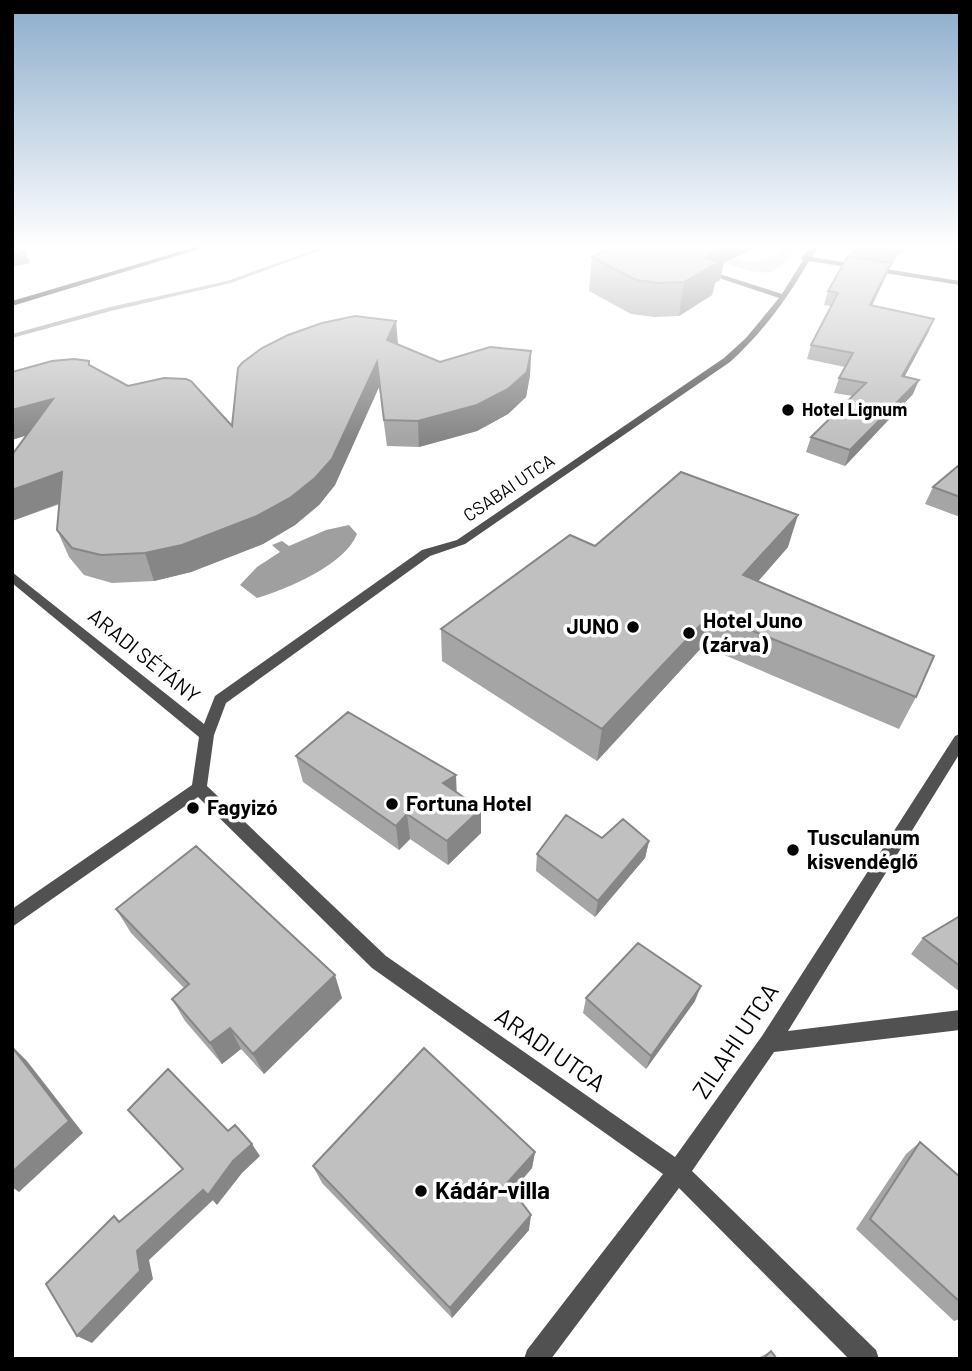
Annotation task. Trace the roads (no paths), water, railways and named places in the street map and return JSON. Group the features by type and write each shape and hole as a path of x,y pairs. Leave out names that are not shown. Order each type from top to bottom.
{"street":[{"name":"CSABAI UTCA","path":"208,735 220,700 426,553 461,542 727,360 749,340 772,311"},
{"name":"ARADI SÉTÁNY","path":"12,576 208,735"},
{"path":"12,919 199,788 208,735"},
{"name":"ZILAHI UTCA","path":"536,1359 678,1172 769,1043 960,740"},
{"name":"ARADI UTCA","path":"199,788 379,962 678,1172 867,1359"},
{"path":"769,1043 960,1020"}],"waterway":[{"path":"12,336 103,311"}],"place":[{"name":"Hotel Lignum","path":"788,410"},
{"name":"JUNO","path":"633,627"},
{"name":"Hotel Juno (zárva)","path":"689,633"},
{"name":"Fortuna Hotel","path":"392,804"},
{"name":"Fagyizó","path":"193,808"},
{"name":"Tusculanum kisvendéglő","path":"793,850"},
{"name":"Kádár-villa","path":"421,1191"}]}
